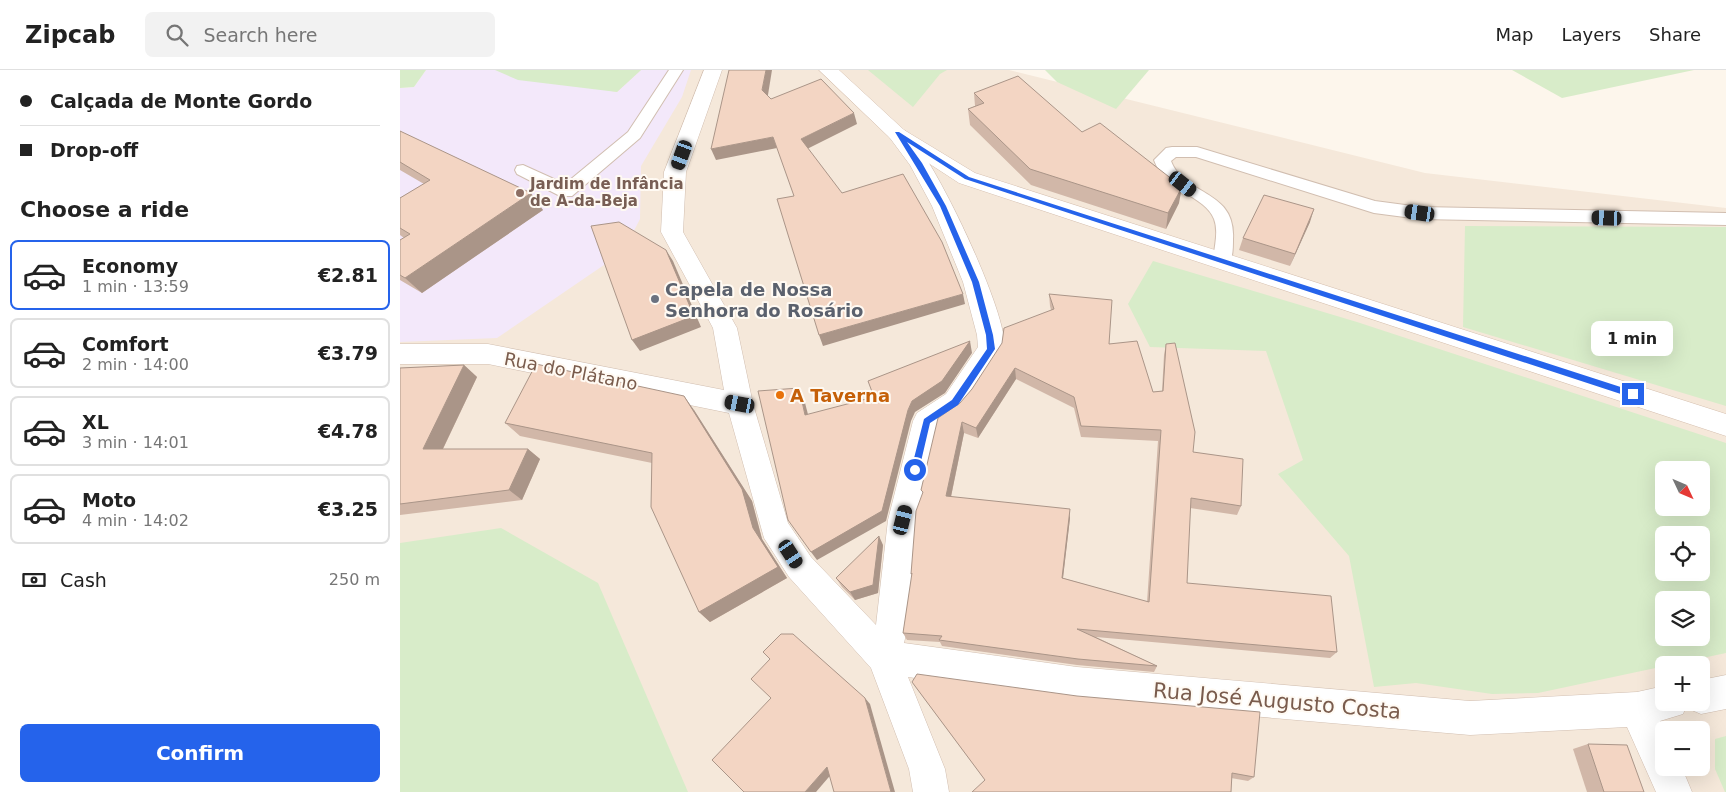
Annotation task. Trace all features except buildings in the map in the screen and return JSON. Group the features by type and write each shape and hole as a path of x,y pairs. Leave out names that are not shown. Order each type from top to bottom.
{"street":[{"path":"713,70 675,172 672,232 725,328 740,404 775,528 800,567 884,657 927,769 931,792"},
{"path":"828,70 897,134 919,163 943,206 975,282 990,335 991,349 955,402 927,421 903,520 893,621 884,657"},
{"path":"897,134 967,178 1726,425"},
{"name":"Rua do Plátano","path":"400,354 488,354 740,404"},
{"name":"Rua José Augusto Costa","path":"884,657 1078,684 1470,718 1637,709 1655,705"},
{"path":"1710,695 1726,692"},
{"path":"1637,709 1674,792"}],"lane":[{"path":"523,170 566,192 634,135 676,70"},
{"path":"1222,261 1225,228 1222,216 1168,171 1162,160 1172,152 1197,152 1374,207 1420,213 1726,219"}],"shaded area":[{"name":"Jardim de Infância de A-da-Beja","path":"426,70 499,70 617,92 641,70 691,70 682,97 641,166 640,219 623,252 497,338 400,342 400,88 414,87"},
{"path":"506,70 1009,70 1425,173 1726,208 1726,792 400,792 400,106"}],"green space":[{"path":"400,70 426,70 414,87 400,88"},
{"path":"495,70 641,70 617,92 518,80"},
{"path":"868,70 947,70 940,74 913,107"},
{"path":"1045,70 1149,70 1116,109 1057,82"},
{"path":"1512,70 1694,70 1562,98"},
{"path":"1465,226 1726,227 1726,406 1463,327"},
{"path":"1153,261 1357,322 1726,443 1726,653 1710,656 1655,656 1655,668 1538,693 1492,694 1416,683 1374,687 1349,556 1278,474 1303,460 1266,351 1150,347 1128,304"},
{"path":"501,528 598,583 688,792 400,792 400,543"},
{"path":"1726,736 1725,792 1715,769 1715,739"}],"place":[{"name":"Jardim de Infância de A-da-Beja","path":"520,193"},
{"name":"Capela de Nossa Senhora do Rosário","path":"655,299"},
{"name":"A Taverna","path":"780,395"}],"route":[{"path":"915,470 927,421 955,402 991,349 990,335 975,282 943,206 919,163 897,134 967,178 1633,394"}]}
